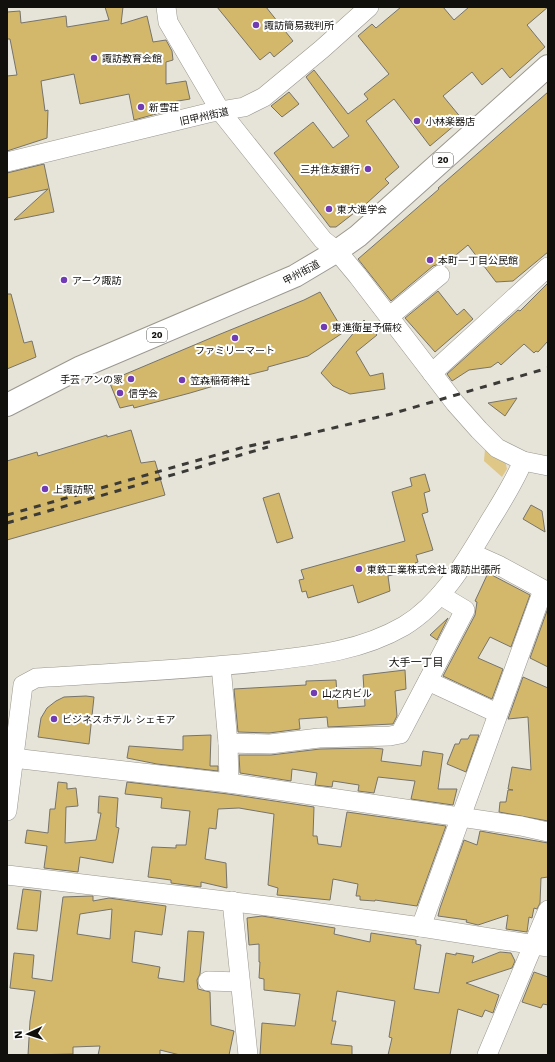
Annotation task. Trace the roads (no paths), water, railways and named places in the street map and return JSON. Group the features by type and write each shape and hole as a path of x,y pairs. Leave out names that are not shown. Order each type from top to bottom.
{"highway":[{"name":"甲州街道","path":"7,405 81,367 296,276 337,251 358,236 548,66"}],"street":[{"path":"166,7 168,22 221,112 322,240 337,251 390,316 455,403 497,448 523,461 548,466"},
{"name":"旧甲州街道","path":"7,162 208,113 244,107 264,97 322,49 369,7"},
{"path":"432,373 548,267"},
{"path":"390,316 440,275"},
{"path":"7,811 13,758 14,703 23,685 36,678 221,666 329,654 365,644 405,625 440,596 471,553 515,481 523,461"},
{"path":"420,927 497,713 545,591 500,566 471,553"},
{"path":"228,743 270,744 319,738 390,736 400,734 465,610 440,596"},
{"path":"221,666 228,743 229,783"},
{"path":"428,681 497,713"},
{"path":"13,758 229,783 521,826 548,832"},
{"path":"7,875 232,901 420,927 541,946"},
{"path":"232,901 248,1055"},
{"path":"487,1055 541,946 548,910"},
{"path":"208,981 240,982"}],"railway":[{"path":"7,515 244,447 304,435 391,414 548,368"},
{"path":"7,523 268,447"}],"place":[{"name":"諏訪簡易裁判所","path":"256,25"},
{"name":"諏訪教育会館","path":"94,58"},
{"name":"新雪荘","path":"141,107"},
{"name":"小林楽器店","path":"417,121"},
{"name":"三井住友銀行","path":"368,169"},
{"name":"東大進学会","path":"329,209"},
{"name":"本町一丁目公民館","path":"430,260"},
{"name":"アーク諏訪","path":"64,280"},
{"name":"東進衛星予備校","path":"324,327"},
{"name":"ファミリーマート","path":"235,338"},
{"name":"手芸 アンの家","path":"131,379"},
{"name":"笠森稲荷神社","path":"182,380"},
{"name":"信学会","path":"120,393"},
{"name":"上諏訪駅","path":"45,489"},
{"name":"東鉄工業株式会社 諏訪出張所","path":"359,569"},
{"name":"山之内ビル","path":"314,693"},
{"name":"ビジネスホテル シェモア","path":"54,719"}],"district":[{"name":"大手一丁目","path":"416,662"}]}
